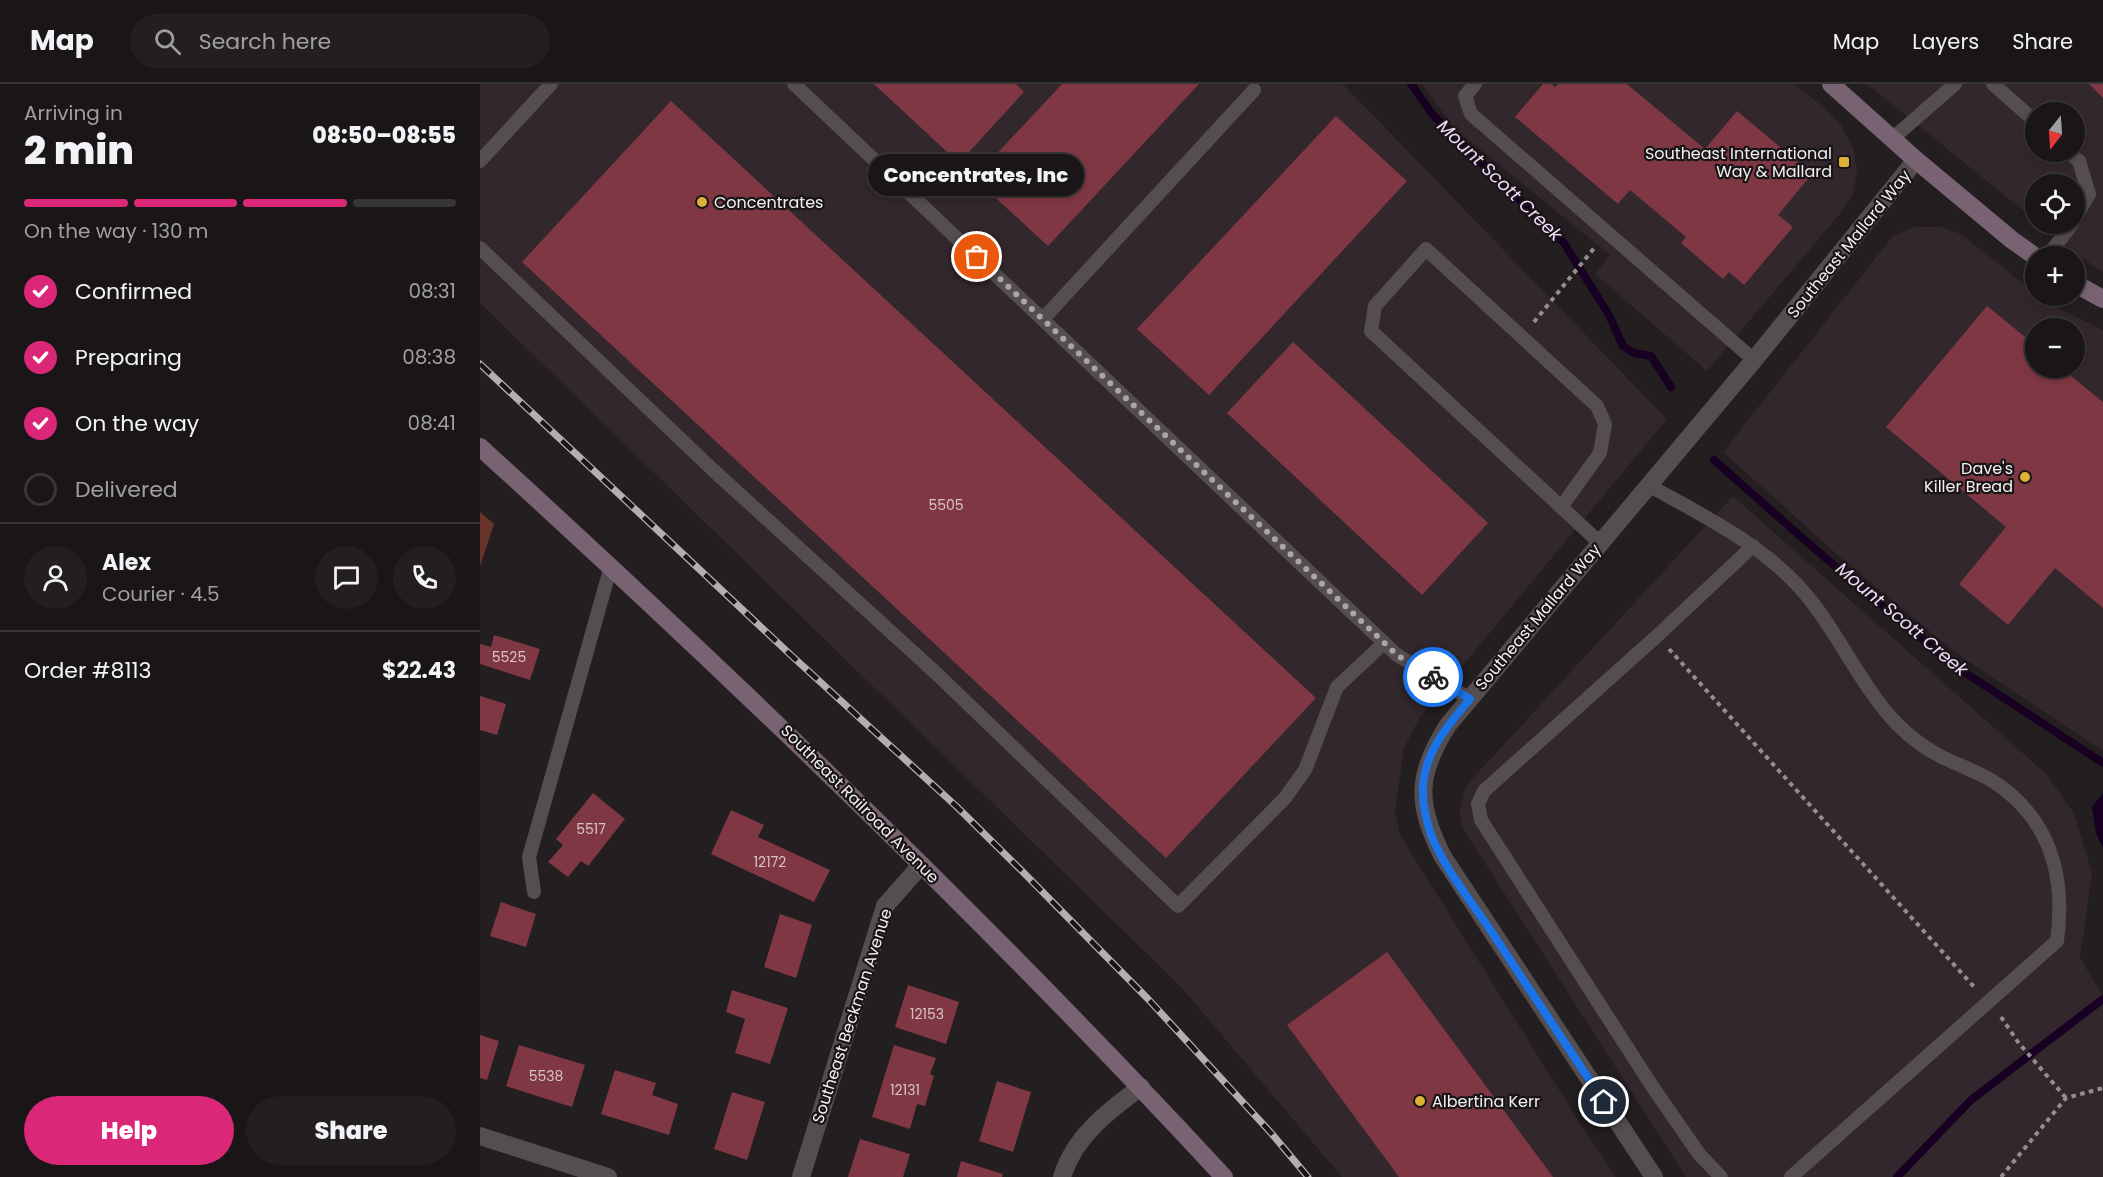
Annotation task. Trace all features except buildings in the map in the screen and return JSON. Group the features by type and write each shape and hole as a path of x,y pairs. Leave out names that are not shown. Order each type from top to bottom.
{"street":[{"path":"1831,84 1916,160 2025,249"},
{"name":"Southeast Mallard Way","path":"1654,1177 1454,876 1431,834 1424,807 1423,786 1426,767 1433,748 1448,725 1754,360 1916,160"},
{"path":"2085,290 2103,299"},
{"name":"Southeast Railroad Avenue","path":"480,447 611,566 790,735 1141,1087 1224,1177"},
{"name":"Southeast Beckman Avenue","path":"801,1177 885,906 921,865"},
{"path":"1062,1177 1080,1140 1099,1120 1141,1087"},
{"path":"480,1137 608,1177"}],"lane":[{"path":"480,160 551,84"},
{"path":"794,84 1397,655 1470,699"},
{"path":"1475,84 1465,96 1471,114 1754,360"},
{"path":"1892,139 1955,84"},
{"path":"1993,84 2025,112"},
{"path":"1043,320 1254,90"},
{"path":"2085,181 2089,194 2085,201"},
{"path":"480,248 713,470 937,674 1178,906 1285,798 1305,770 1337,687 1384,643"},
{"path":"1562,507 1600,453 1605,424 1598,406 1426,249 1375,306 1371,331 1600,543"},
{"path":"1648,485 1724,527 1787,573 1815,606 1877,701 1911,738 1942,758 1990,779 2016,798 2034,820 2049,844 2058,880 2061,912 2057,941 1791,1177"},
{"path":"1721,1177 1699,1154 1652,1086 1481,820 1478,804 1484,791 1657,636 1753,546"},
{"path":"534,892 529,857 611,566"}],"path":[{"path":"1522,337 1607,232"},
{"path":"1657,636 1988,1002 2018,1042 2066,1098"},
{"path":"2001,1177 2066,1098 2103,1088"}],"shaded area":[{"path":"480,84 1343,84 1667,419 1420,717 1404,748 1395,811 1400,835 1581,1125 1616,1177 1342,1177 1181,987 480,303"},
{"path":"1422,84 1794,84 1821,105 1841,125 1853,148 1857,171 1852,196 1839,215 1707,371 1595,274 1610,255 1454,128"},
{"path":"1867,84 2103,84 2103,272 2085,260 2085,246 2068,246 2053,234 2085,234 2085,174 2025,174 2025,212"},
{"path":"1914,227 1940,227 1961,234 2025,285 2025,306 2053,306 2078,318 2025,318 2025,378 2085,378 2085,321 2103,330 2103,751 1956,653 1840,557 1723,452 1893,236"},
{"path":"1733,496 2046,774 2075,815 2092,874 2080,958 2103,996 2103,1177 1686,1177 1462,827 1460,811 1464,793 1471,780"},
{"path":"480,512 494,524 480,566"},
{"path":"2103,793 2103,848 2096,833 2092,807"}],"waterway":[{"name":"Mount Scott Creek","path":"1411,84 1433,115 1564,243 1609,315 1623,346 1634,353 1651,356 1671,387"},
{"name":"Mount Scott Creek","path":"1714,460 1816,550 1952,664 2103,763"},
{"name":"Mount Scott Creek","path":"1897,1177 1971,1100 2103,999"}],"railway":[{"path":"480,364 956,806 1149,1000 1272,1134 1308,1177"}],"way so far":[{"path":"977,257 1397,655 1433,677"}],"place":[{"name":"Southeast International Way & Mallard","path":"1844,162"},
{"name":"Concentrates","path":"702,202"},
{"name":"Concentrates, Inc","path":"977,257"},
{"name":"Dave's Killer Bread","path":"2025,477"},
{"name":"Albertina Kerr","path":"1420,1101"}],"route":[{"path":"1433,677 1470,699 1448,725 1433,748 1426,767 1423,786 1424,807 1431,834 1454,876 1604,1102"}]}
